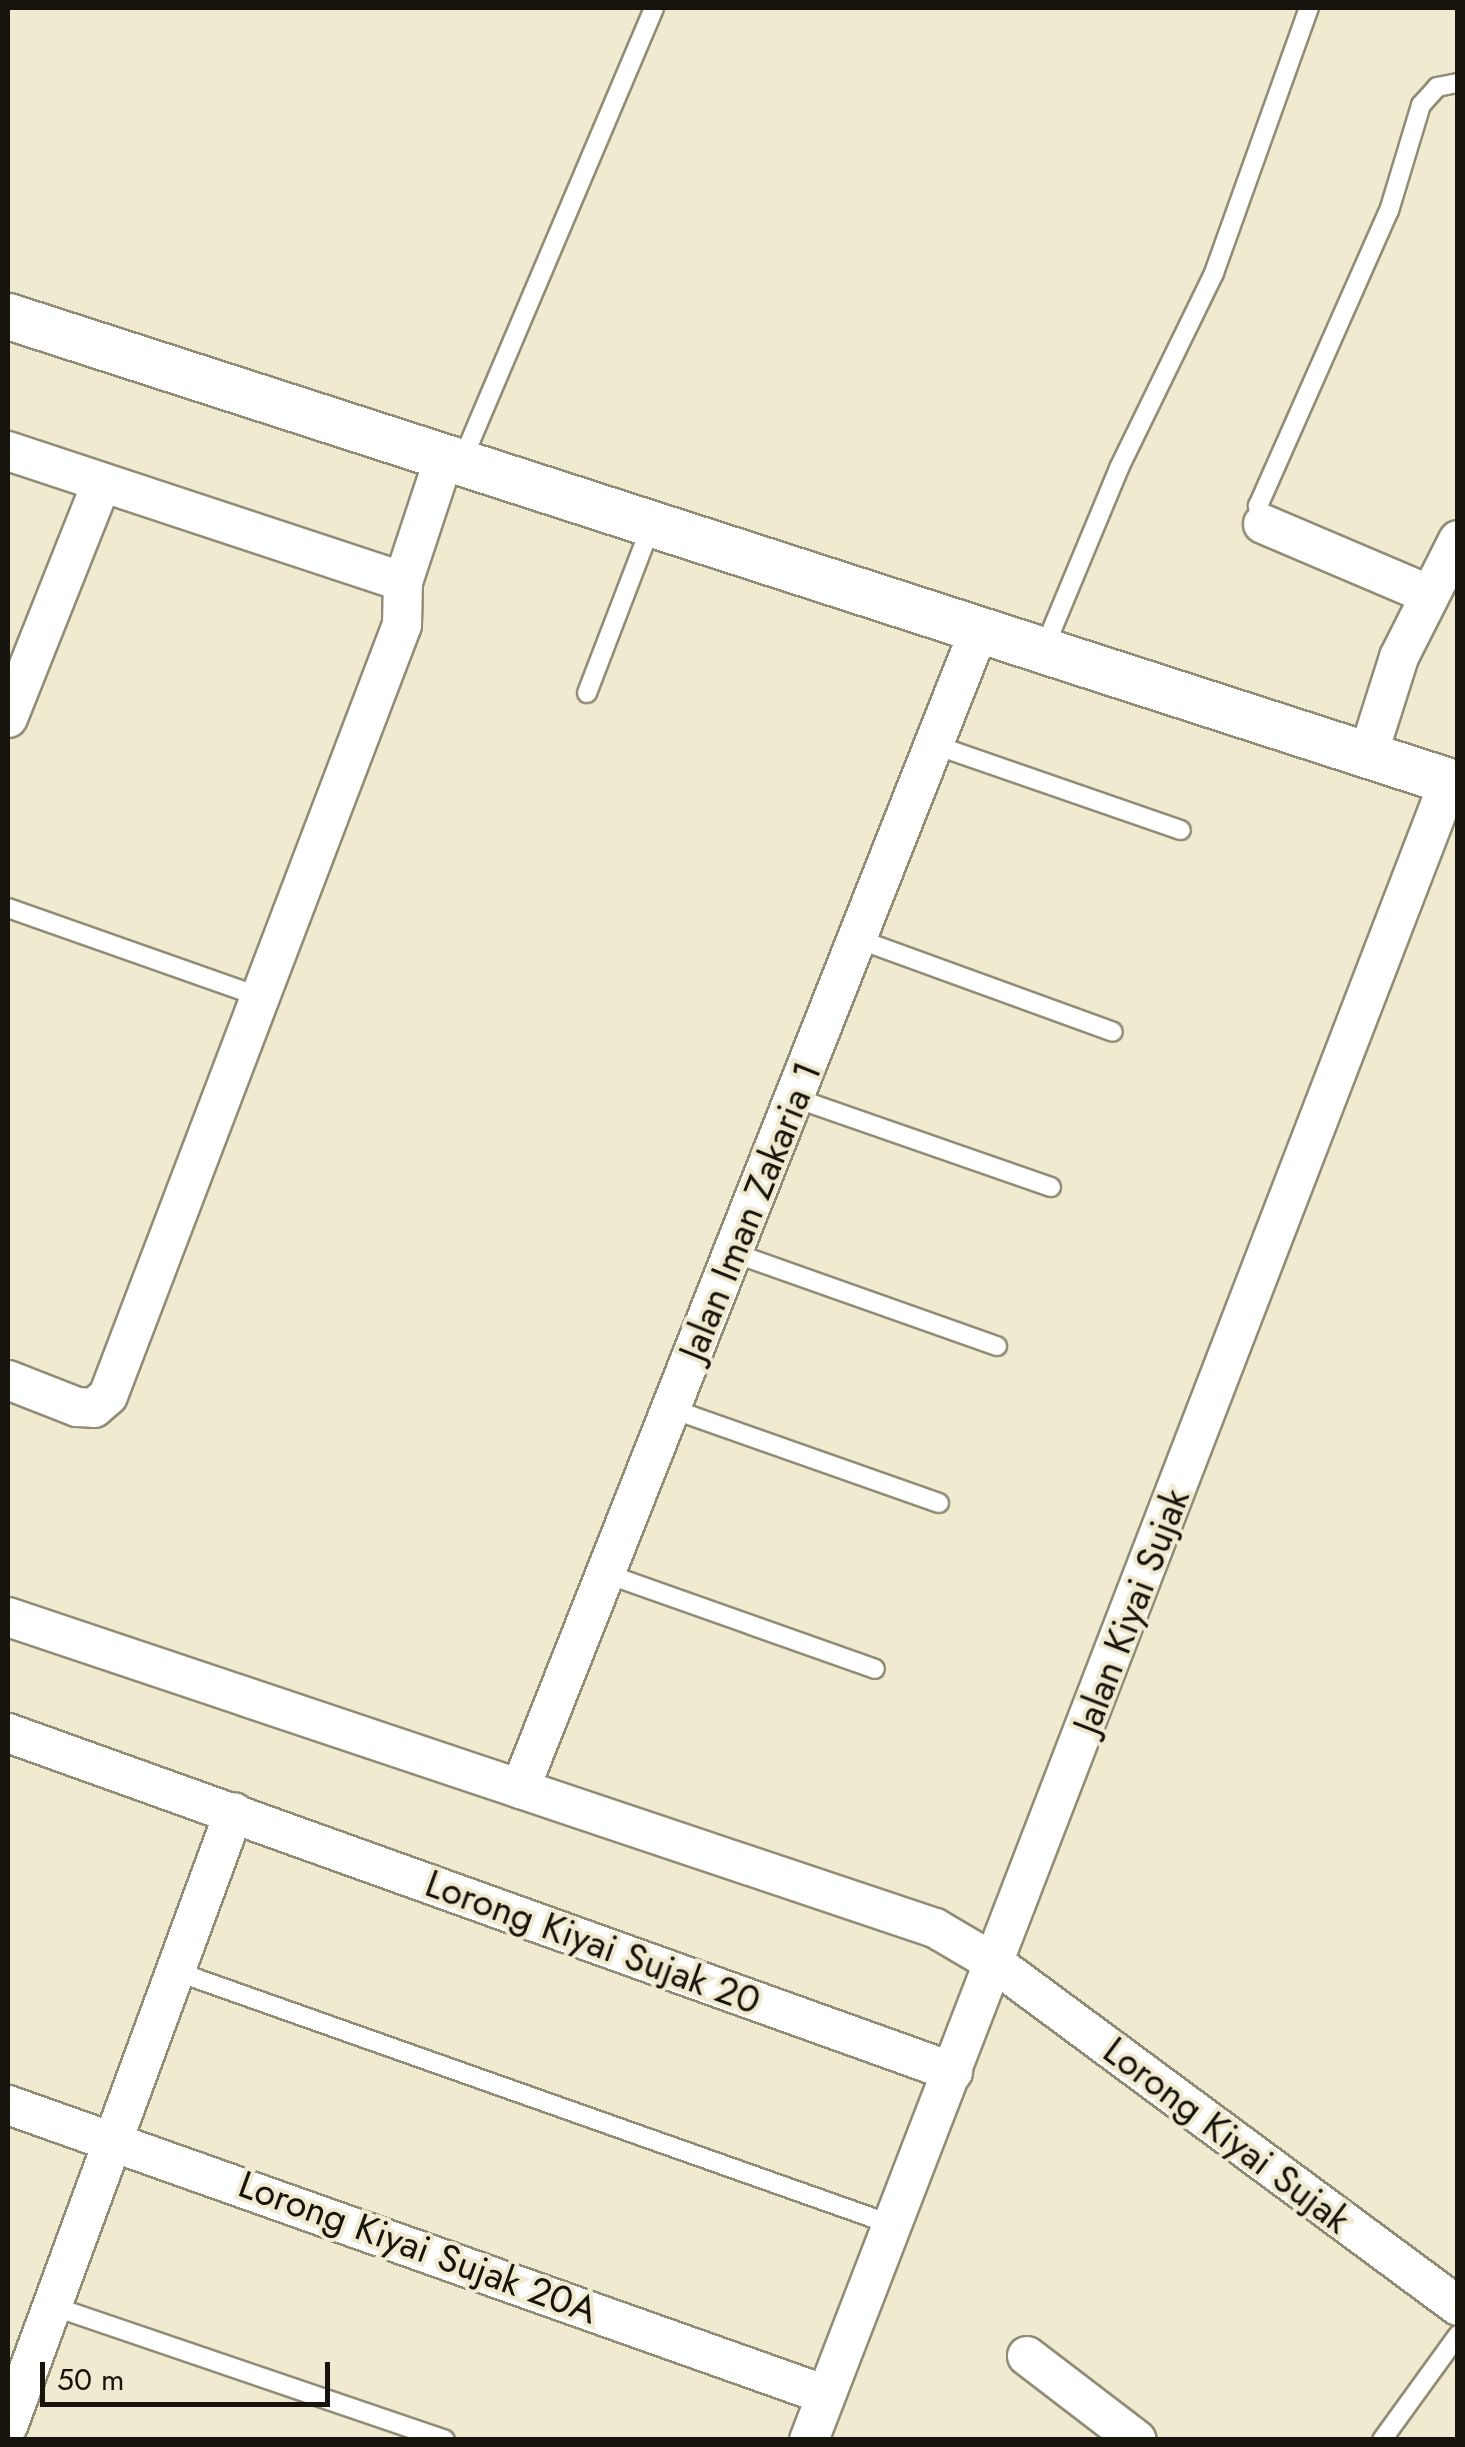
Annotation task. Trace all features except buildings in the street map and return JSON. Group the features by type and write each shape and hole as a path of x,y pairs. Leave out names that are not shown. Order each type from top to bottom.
{"street":[{"path":"8,316 452,463 652,523 978,632 1453,782"},
{"path":"8,451 403,582"},
{"path":"8,1380 77,1407 94,1408 108,1396 402,626 403,582 452,463"},
{"path":"8,718 101,484"},
{"path":"1264,524 1430,595"},
{"path":"1368,755 1399,657 1458,540"},
{"name":"Jalan Iman Zakaria 1","path":"520,1789 978,632"},
{"name":"Jalan Kiyai Sujak","path":"809,2440 1453,782"},
{"name":"Lorong Kiyai Sujak","path":"8,1617 935,1928 996,1964 1458,2306"},
{"name":"Lorong Kiyai Sujak 20","path":"8,1733 953,2072"},
{"path":"8,2426 234,1812"},
{"name":"Lorong Kiyai Sujak 20A","path":"8,2105 114,2138 826,2395"},
{"path":"1027,2356 1138,2440"}],"lane":[{"path":"452,463 654,8"},
{"path":"1043,652 1119,468 1214,274 1309,8"},
{"path":"1264,524 1258,506 1389,211 1421,106 1437,87 1458,84"},
{"path":"588,693 652,523"},
{"path":"935,745 1181,830"},
{"path":"8,908 263,998"},
{"path":"858,939 1114,1032"},
{"path":"795,1098 1051,1187"},
{"path":"734,1253 997,1346"},
{"path":"672,1409 939,1503"},
{"path":"608,1574 875,1669"},
{"path":"175,1970 893,2225"},
{"path":"52,2306 444,2440"},
{"path":"1382,2440 1458,2335"}]}
